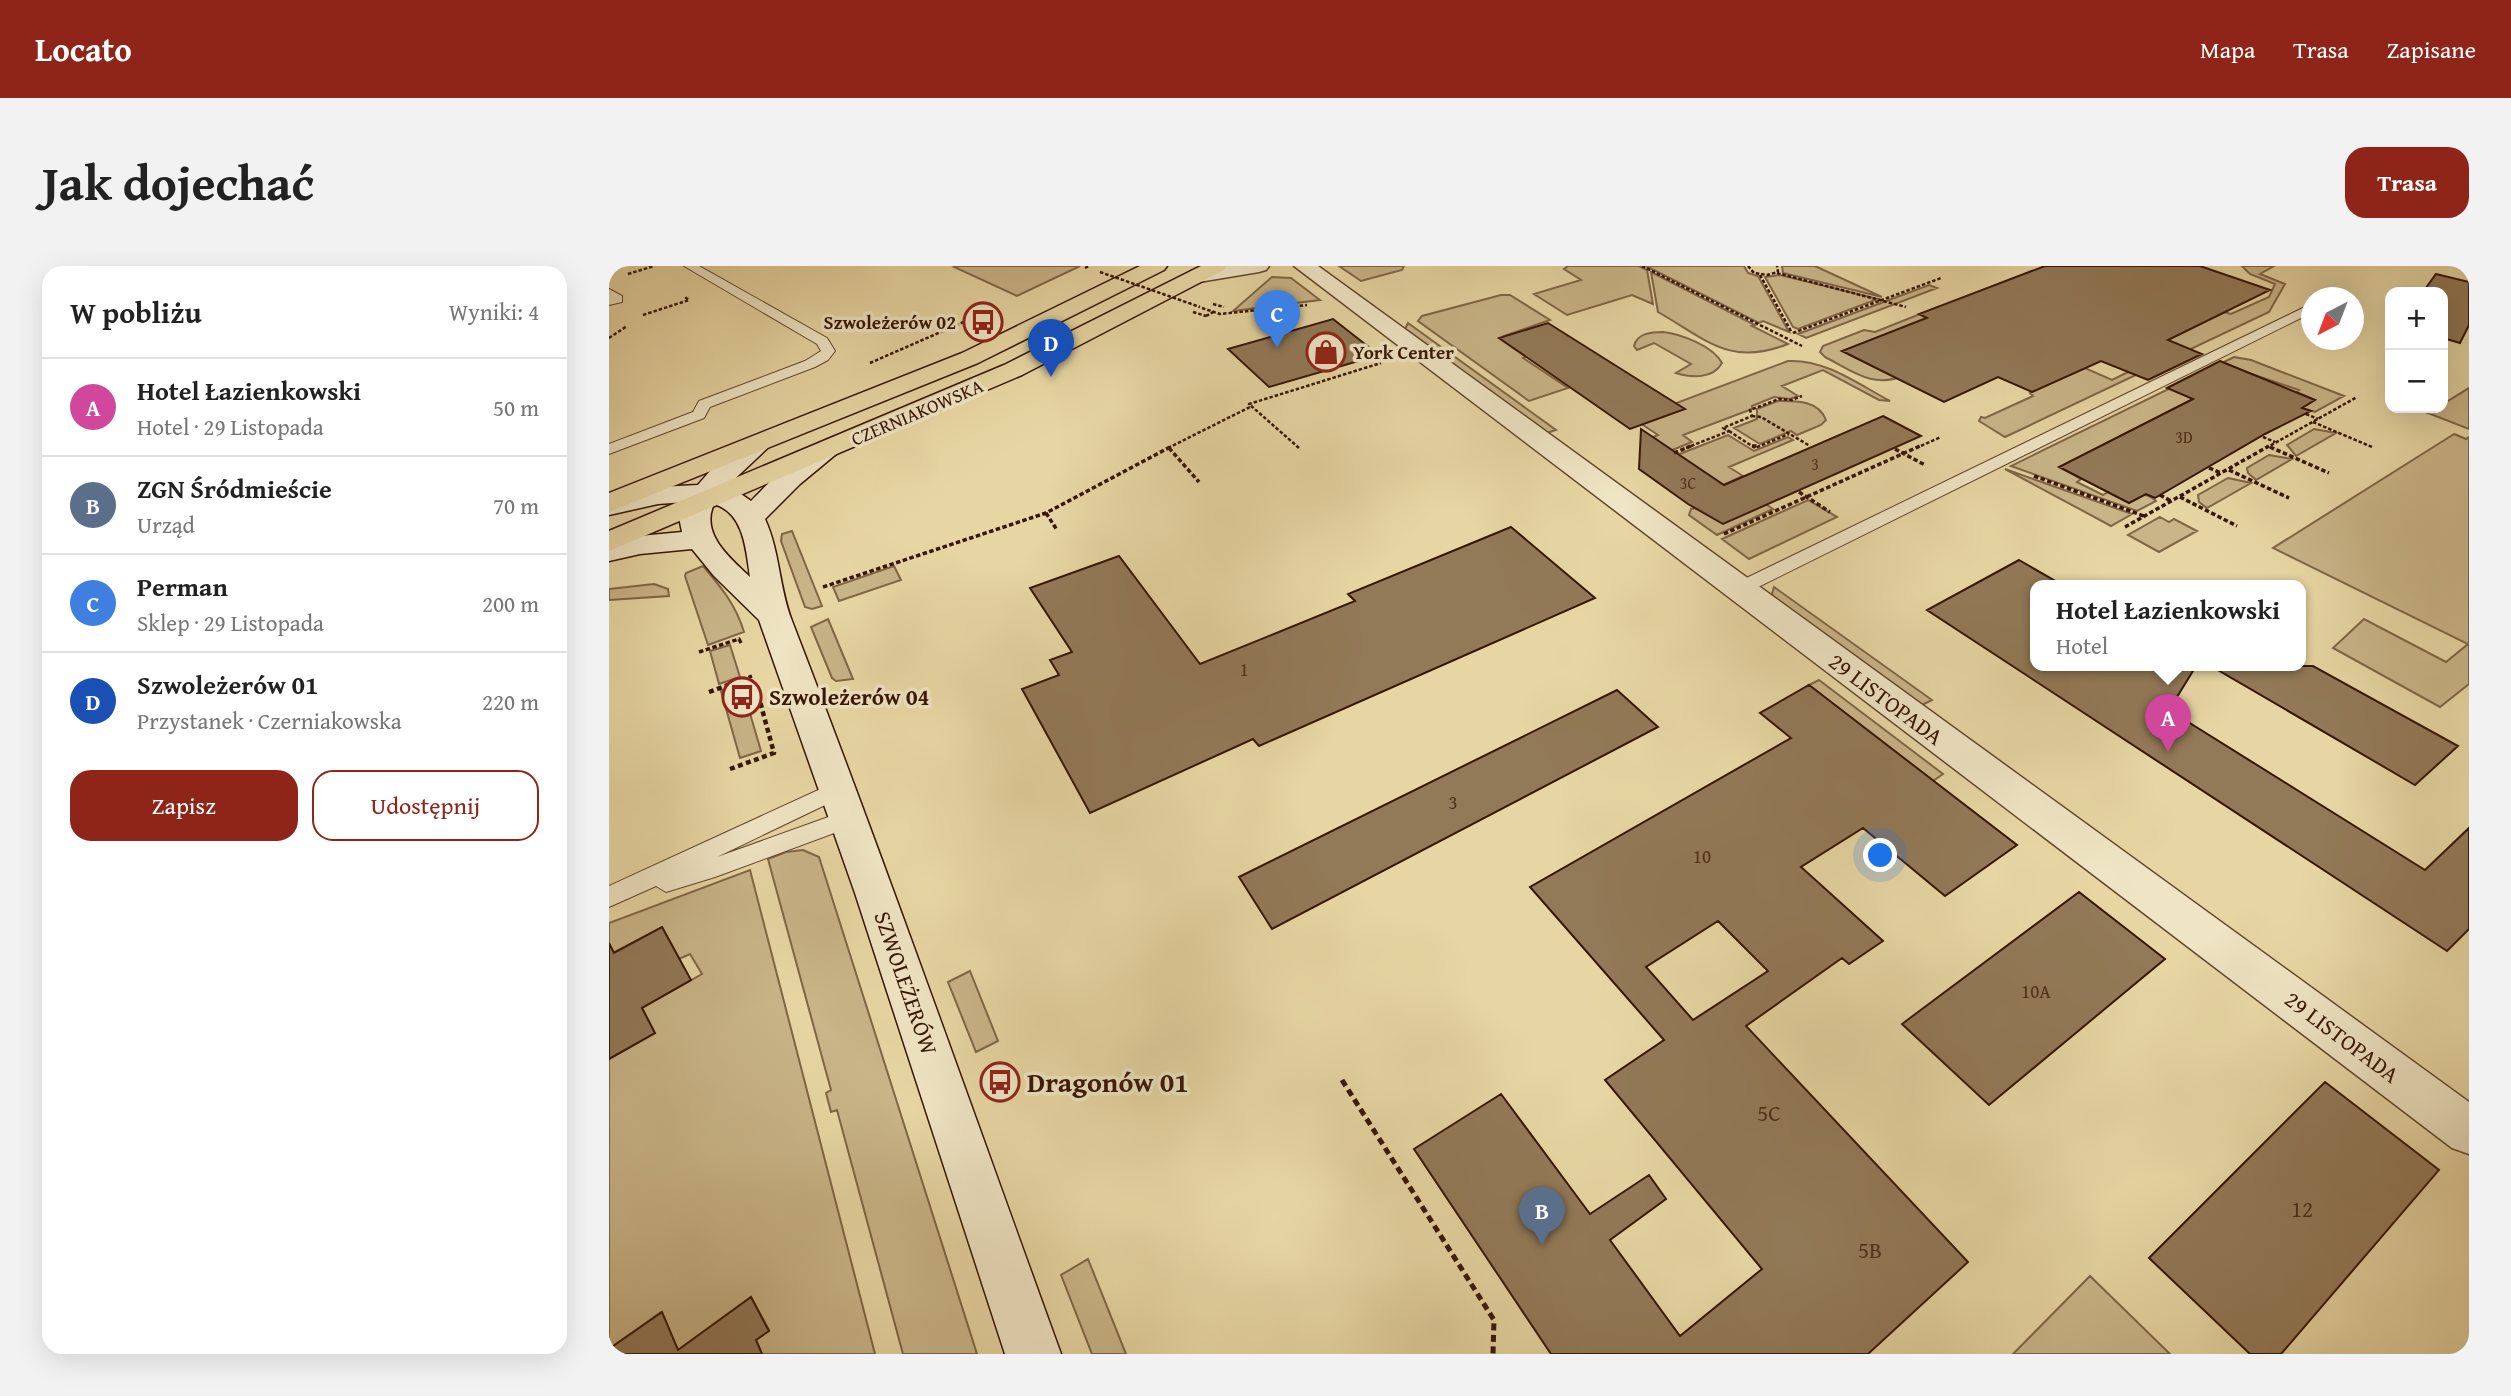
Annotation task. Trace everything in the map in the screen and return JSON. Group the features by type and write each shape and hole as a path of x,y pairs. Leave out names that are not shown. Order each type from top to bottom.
{"main road":[{"name":"CZERNIAKOWSKA","path":"609,504 970,358 1157,266"},
{"name":"CZERNIAKOWSKA","path":"609,542 1013,370 1208,271"}],"street":[{"path":"1208,271 1259,266"},
{"name":"29 LISTOPADA","path":"1305,278 1739,589 2469,1131"},
{"path":"609,552 640,545 699,540 694,518 707,499 761,442"},
{"path":"609,504 655,496 707,499 744,509 749,519 790,478 828,450"},
{"name":"SZWOLEŻERÓW","path":"749,519 766,568 773,615 843,804 1033,1354"},
{"name":"SZWOLEŻERÓW","path":"699,540 742,587 773,615"}],"lane":[{"path":"609,449 699,415 704,404 810,364 828,351 827,345 822,341 689,266"},
{"path":"609,293 617,299 609,301"},
{"path":"1739,589 2301,314"},
{"path":"610,897 706,870 843,804"},
{"path":"610,897 843,804"}],"path":[{"path":"1642,266 1802,346"},
{"path":"1748,266 1749,270 1760,275 1777,273 1906,307"},
{"path":"1777,266 1777,273"},
{"path":"1100,272 1215,312 1250,312 1305,278"},
{"path":"1760,275 1793,333"},
{"path":"1785,338 1941,278"},
{"path":"643,315 725,285"},
{"path":"1206,316 1224,307"},
{"path":"1299,448 1249,404 1386,361"},
{"path":"1752,416 1750,410 1779,399 1793,400 1802,396"},
{"path":"2125,527 2357,397"},
{"path":"823,587 1046,513 1252,406"},
{"path":"2306,414 2318,419"},
{"path":"1789,434 1755,448 1723,428 1752,416 1762,417 1810,446"},
{"path":"2313,422 2372,447"},
{"path":"1674,453 1729,431"},
{"path":"1714,539 1941,437"},
{"path":"2263,438 2275,443"},
{"path":"2269,446 2329,473"},
{"path":"1169,448 1199,482"},
{"path":"1895,449 1927,467"},
{"path":"2209,468 2221,473"},
{"path":"2228,469 2289,498"},
{"path":"2029,474 2145,516"},
{"path":"1798,492 1830,512"},
{"path":"2160,495 2171,501"},
{"path":"2179,497 2237,526"},
{"path":"1046,513 1057,530"},
{"path":"699,652 739,639 744,651"},
{"path":"730,769 774,753 748,663"},
{"path":"709,692 753,676"},
{"path":"1342,1080 1494,1320 1493,1354"}],"shaded area":[{"path":"1080,266 1017,296 954,267"},
{"path":"1339,266 1404,266 1402,270 1361,281"},
{"path":"1568,266 1639,266 1647,270 1653,304 1632,295 1567,315 1534,294 1581,280 1564,269"},
{"path":"1646,266 1744,266 1748,273 1758,276 1789,332 1763,321 1759,323"},
{"path":"1782,266 1815,266 1882,297 1783,273"},
{"path":"2242,266 2274,266 2260,274 2285,284 2269,312 2005,437 1979,421 1981,417 1985,418 2033,396 2030,393 2085,368 2112,380 2157,358 2141,351 2224,312 2231,314 2269,297 2275,284 2250,274"},
{"path":"1651,272 1788,344 1750,353 1720,347 1705,340 1658,312"},
{"path":"1780,275 1878,299 1798,329 1793,327 1765,277"},
{"path":"1272,277 1291,278 1320,300 1233,311"},
{"path":"1929,285 1937,288 1806,338 1798,334"},
{"path":"1510,295 1550,320 1504,336 1532,354 1523,358 1568,388 1529,401 1418,321 1422,316"},
{"path":"1940,306 1946,310 1843,351 1906,375 1883,380 1864,377 1820,352 1823,346 1864,330 1875,332"},
{"path":"1408,323 1556,430 1547,433 1405,329"},
{"path":"1663,332 1696,342 1712,351 1722,363 1708,375 1682,375 1676,373 1691,364 1654,343 1637,350 1634,346 1642,336"},
{"path":"2234,357 2251,360 2344,396 2315,412 2302,408 2315,400 2296,392 2299,390 2246,372 2060,467 2081,479 2077,482 2103,495 2108,492 2134,493 2146,495 2156,501 2137,511 2011,466"},
{"path":"1788,361 1802,361 1828,368 1890,401 1879,400 1823,370 1782,386 1798,396 1790,399 1774,397 1752,406 1752,409 1683,435 1692,442 1670,451 1653,437 1658,435 1634,419"},
{"path":"2469,388 2469,429 2428,413 2448,413 2448,401"},
{"path":"1778,401 1812,405 1826,420 1821,425 1797,435 1791,431 1760,444 1734,428 1757,419 1757,409"},
{"path":"2314,429 2336,433 2296,456 2287,445"},
{"path":"2454,434 2466,439 2469,437 2469,684 2440,707 2333,648 2364,619 2446,662 2468,644 2273,548"},
{"path":"1728,435 1754,451 1788,437 1793,440 1729,467 1743,476 1723,485 1677,455"},
{"path":"2269,455 2292,459 2256,480 2248,473 2247,468"},
{"path":"2005,469 2132,514 2111,526"},
{"path":"2228,478 2251,483 2207,508 2199,502 2198,495"},
{"path":"1750,494 1773,509 1717,535 1689,515 1691,509 1697,508 1709,515"},
{"path":"1808,500 1837,517 1749,559 1722,539"},
{"path":"2160,517 2169,522 2174,519 2197,531 2159,552 2128,535"},
{"path":"792,531 822,606 812,609 805,607 781,541 782,534"},
{"path":"703,566 732,605 744,632 708,645 685,576 686,573"},
{"path":"894,566 901,580 839,601 833,587"},
{"path":"654,584 668,589 669,596 609,600 609,589"},
{"path":"1774,587 1932,700 1922,705 1775,599 1772,594"},
{"path":"828,619 853,679 836,681 832,678 811,627"},
{"path":"730,645 740,677 719,684 710,651"},
{"path":"1819,680 1943,774 1933,781 1809,685"},
{"path":"729,688 736,714 749,710 761,751 740,758 721,691"},
{"path":"803,850 819,857 977,1354 903,1354 837,1110 831,1112 826,1093 831,1090 768,859 786,852"},
{"path":"750,870 875,1354 762,1354 756,1340 769,1330 751,1297 678,1350 661,1312 609,1349 609,1059 654,1033 642,1008 702,974 690,954 679,959 662,927 609,955 609,923"},
{"path":"970,971 998,1041 976,1052 948,982"},
{"path":"1088,1259 1126,1354 1092,1354 1061,1275"},
{"path":"2090,1276 2170,1354 2013,1354"}],"building":[{"path":"2045,266 2200,266 2270,290 2168,340 2202,354 2148,380 2101,361 2032,392 1998,377 1944,402 1842,351 1927,318 1919,314"},
{"path":"2436,274 2469,282 2469,325 2460,343 2448,339 2448,287 2427,287"},
{"path":"1333,319 1379,355 1269,387 1228,349"},
{"path":"1548,323 1685,409 1630,429 1499,338"},
{"path":"2220,361 2315,400 2302,408 2311,411 2265,434 2155,498 2146,494 2129,503 2059,467 2193,399 2167,388"},
{"path":"1883,416 1921,436 1723,524 1688,504 1639,469 1641,429 1724,485"},
{"path":"1511,527 1595,598 1259,746 1253,739 1090,813 1022,689 1059,675 1050,660 1072,652 1030,588 1119,556 1200,664 1355,601 1348,594"},
{"path":"2019,560 2054,580 2030,580 2030,671 2193,671 2169,710 2425,870 2469,828 2469,929 2447,951 1927,610"},
{"path":"2306,666 2313,666 2458,746 2415,785 2220,671 2306,671"},
{"path":"1809,685 2017,845 1945,896 1863,828 1801,867 1883,941 1849,964 1842,958 1746,1026 1968,1262 1868,1354 1551,1354 1414,1149 1501,1094 1590,1214 1649,1175 1666,1199 1610,1240 1680,1336 1762,1269 1605,1080 1664,1040 1530,887 1791,738 1760,713","holes":["1718,921 1768,971 1693,1020 1646,967"]},
{"path":"1617,690 1658,727 1272,929 1239,877"},
{"path":"2079,892 2165,959 1989,1105 1902,1024"},
{"path":"662,927 691,980 642,1008 655,1033 609,1059 609,943 614,953"},
{"path":"2325,1082 2439,1170 2281,1354 2250,1354 2149,1258"},
{"path":"751,1297 769,1331 756,1340 762,1354 609,1354 609,1349 662,1312 678,1350"}],"place":[{"name":"Szwoleżerów 02","path":"983,322"},
{"name":"Perman","path":"1277,348"},
{"name":"York Center","path":"1326,352"},
{"name":"Szwoleżerów 01","path":"1051,377"},
{"name":"Szwoleżerów 04","path":"742,697"},
{"name":"Hotel Łazienkowski","path":"2168,752"},
{"name":"Dragonów 01","path":"1000,1082"},
{"name":"ZGN Śródmieście","path":"1542,1245"}]}
